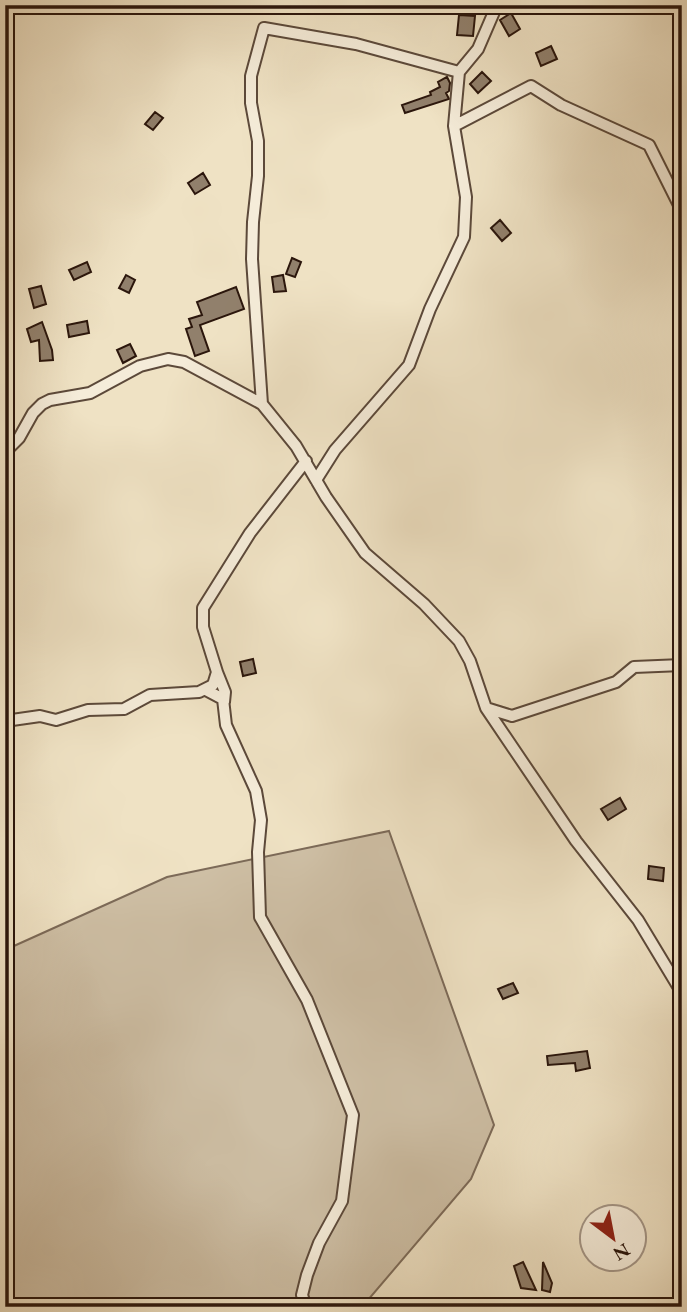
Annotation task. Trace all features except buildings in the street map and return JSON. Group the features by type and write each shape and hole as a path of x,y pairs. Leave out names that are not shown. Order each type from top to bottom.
{"street":[{"path":"316,480 335,450 409,365 430,309 464,237 466,197 454,126 458,72 478,49 497,5"},
{"path":"262,404 252,260 258,141 251,103 251,76 264,28 356,44 458,72"},
{"path":"454,126 531,86 561,105 649,145 682,211"},
{"path":"5,452 19,438 33,413 42,404 60,397 90,393 140,366 167,359 184,362 262,404 306,461 365,553 424,604 459,642 470,661 486,708 576,841 638,920 682,993"},
{"path":"306,461 250,533 203,608 203,627 225,692 224,720 256,791 261,820 258,852 260,916 307,1000 353,1115 342,1201 319,1242 307,1275 302,1295 306,1307"},
{"path":"486,708 512,716 616,682 634,667 682,665"},
{"path":"5,721 40,716 56,720 88,710 124,709 150,695 206,690 212,685 217,672"},
{"path":"206,690 224,702"}],"shaded area":[{"path":"389,831 494,1125 471,1179 362,1307 5,1307 5,950 167,877"}]}
